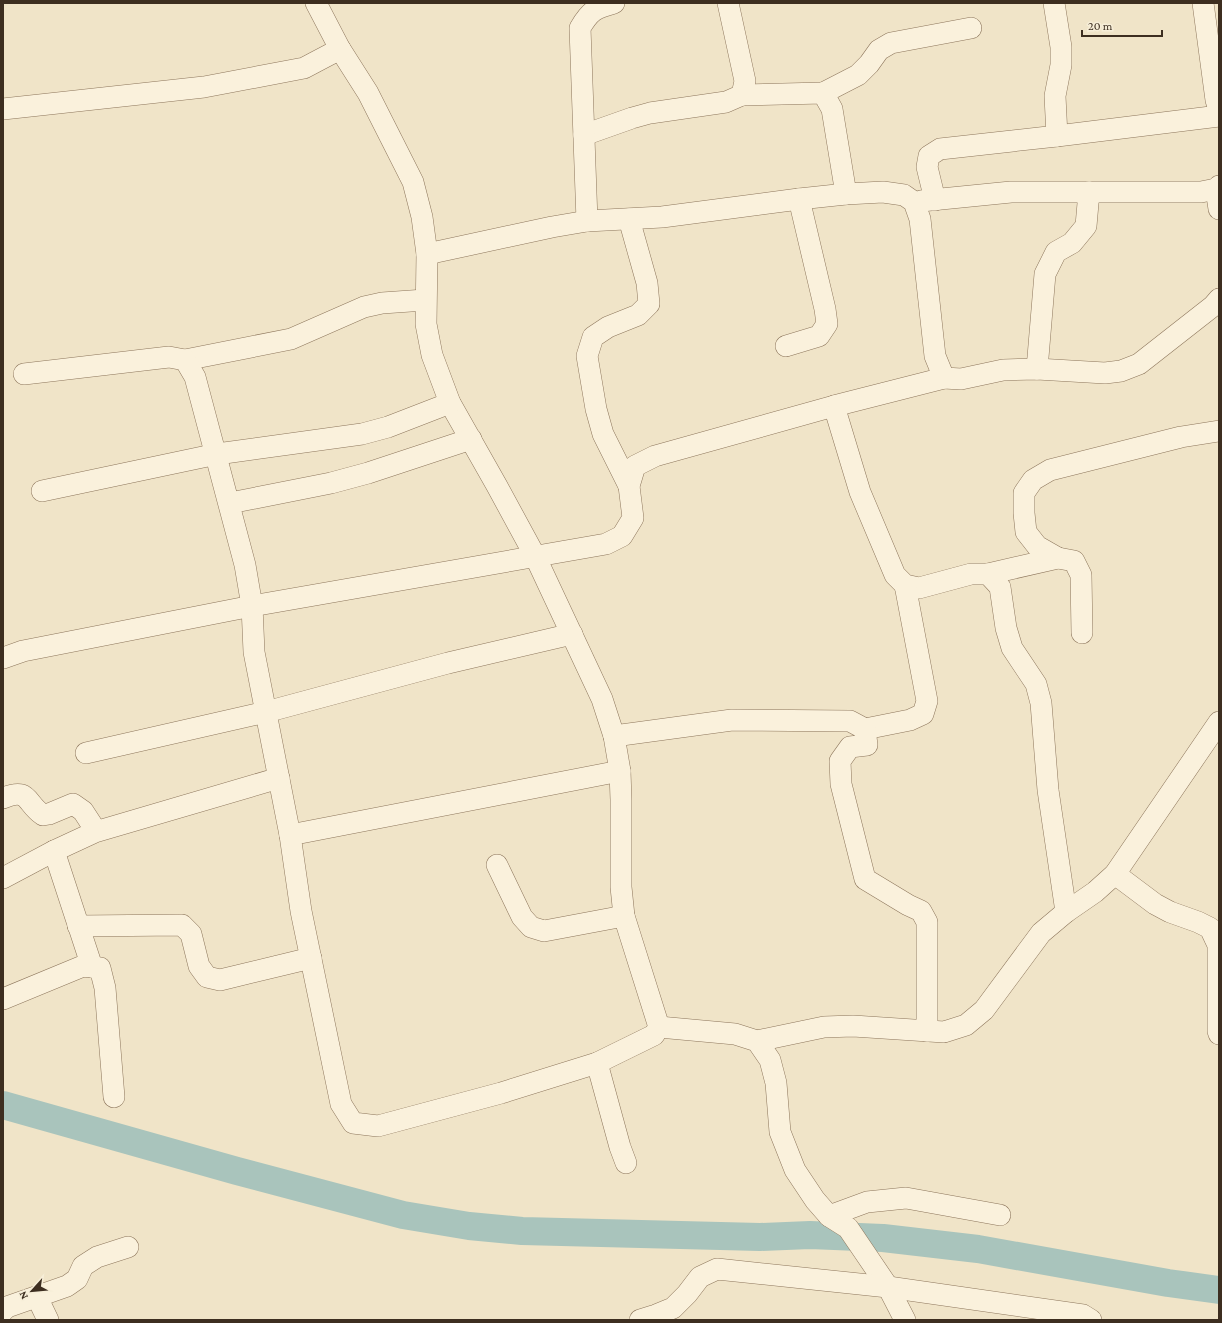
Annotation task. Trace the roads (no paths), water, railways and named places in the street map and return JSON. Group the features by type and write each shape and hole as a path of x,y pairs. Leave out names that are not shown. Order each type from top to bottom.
{"street":[{"path":"185,360 195,377 217,454 245,565 252,606 254,652 290,835 301,911 340,1104 353,1123 378,1126 501,1093 597,1064 654,1035 658,1027 624,916 621,887 620,771 614,736 602,699 535,556 450,403 432,355 426,324 427,254 422,217 413,182 368,93 340,49 316,3"},
{"path":"587,221 580,28 588,14 602,6 614,3"},
{"path":"728,3 745,81 742,95"},
{"path":"1054,3 1061,47 1059,80 1055,96 1056,136"},
{"path":"1203,3 1216,100 1219,110"},
{"path":"584,135 650,113 726,102 742,95 823,93 858,74 869,64 879,50 891,43 971,28"},
{"path":"3,109 204,88 304,68 340,49"},
{"path":"823,93 832,109 846,194"},
{"path":"935,200 927,167 929,156 940,149 1219,116"},
{"path":"427,254 587,221 662,217 846,194 883,192 904,195 914,202 920,219 935,356 944,378"},
{"path":"914,202 1012,192 1201,192 1218,195"},
{"path":"1037,369 1045,274 1056,252 1072,243 1086,226 1089,192"},
{"path":"786,346 819,336 827,324 825,309 799,199"},
{"path":"3,658 24,651 252,606 606,544 622,536 633,518 629,486 603,434 596,410 587,356 593,337 608,327 638,315 649,304 647,283 629,219"},
{"path":"629,486 635,466 654,456 834,406 944,378 960,379 1003,370 1037,369 1105,373 1121,371 1139,364 1219,299"},
{"path":"24,374 169,357 185,360 291,340 364,307 382,303 426,300"},
{"path":"42,491 217,454 362,434 388,427 450,403"},
{"path":"834,406 860,492 894,575 906,585 919,588 971,574 988,574 1058,558"},
{"path":"1082,633 1081,575 1074,561 1058,558 1037,546 1026,532 1024,493 1033,480 1050,470 1174,439 1219,431"},
{"path":"230,503 331,483 368,473 471,440"},
{"path":"988,574 1000,587 1006,628 1012,648 1036,684 1042,703 1048,790 1066,912"},
{"path":"614,736 732,720 850,721 865,729 910,720 923,714 926,701 906,585"},
{"path":"86,753 266,712 448,663 572,634"},
{"path":"658,1027 735,1034 757,1041 824,1027 853,1026 944,1032 966,1025 984,1010 1041,933 1066,912 1095,892 1114,874 1219,722"},
{"path":"865,729 868,744 850,747 840,761 841,784 865,879 908,905 921,910 927,922 927,1031"},
{"path":"290,835 620,771"},
{"path":"3,878 96,831 279,778"},
{"path":"3,798 18,793 26,796 36,811 43,815 73,804 83,811 96,831"},
{"path":"54,851 92,967"},
{"path":"497,865 522,917 531,927 544,931 624,916"},
{"path":"1114,874 1160,907 1210,928 1218,945 1219,1034"},
{"path":"78,926 182,925 191,934 199,966 207,977 220,980 311,958"},
{"path":"3,999 83,966 100,968 105,988 114,1097"},
{"path":"757,1041 770,1060 776,1083 780,1132 795,1170 815,1200 829,1216 848,1228 883,1279 904,1320"},
{"path":"597,1064 620,1147 626,1163"},
{"path":"829,1216 867,1202 906,1198 1000,1215"},
{"path":"3,1311 7,1307 67,1286 76,1279 83,1266 97,1257 128,1247"},
{"path":"640,1320 673,1308 687,1294 700,1277 717,1269 883,1279 1083,1315 1091,1320"},
{"path":"37,1297 48,1320"}],"waterway":[{"path":"3,1105 237,1171 403,1215 469,1226 522,1231 760,1237 810,1235 883,1238 978,1249 1168,1283 1219,1290"}]}
